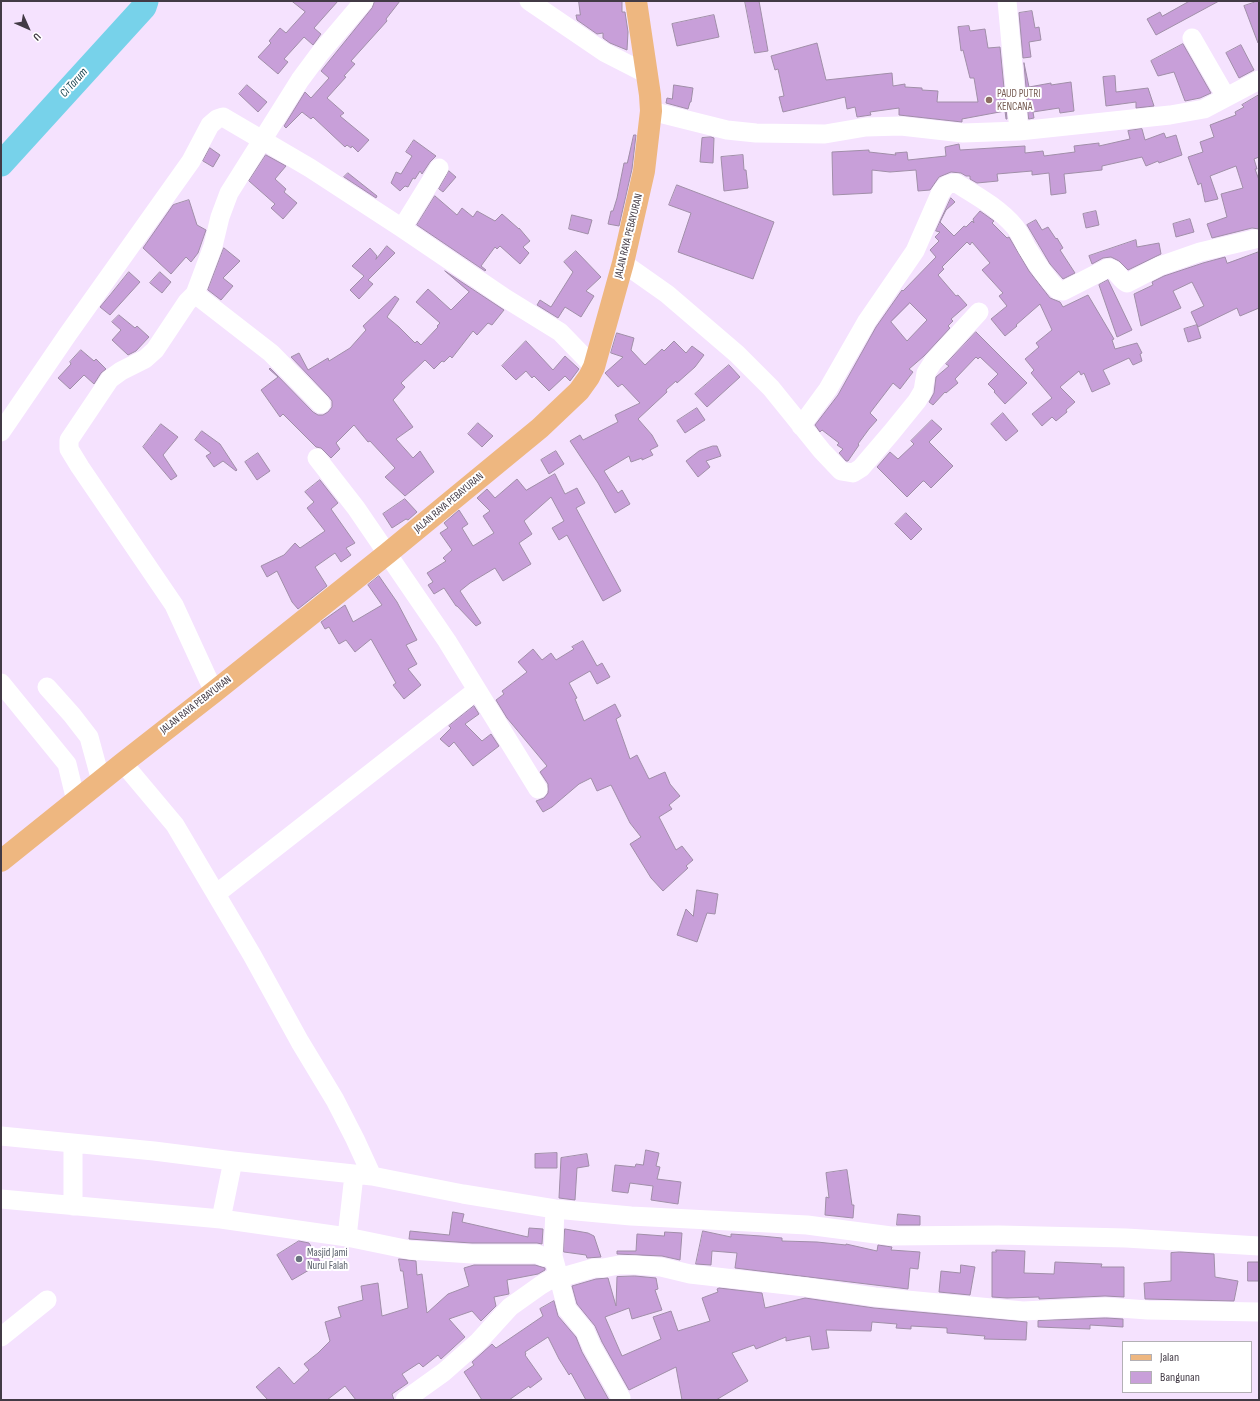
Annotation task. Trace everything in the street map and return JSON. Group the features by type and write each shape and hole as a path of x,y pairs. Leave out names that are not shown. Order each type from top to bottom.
{"main road":[{"name":"JALAN RAYA PEBAYURAN","path":"1,861 388,553 540,428 579,391 594,367 623,264 644,171 651,111 636,1"}],"street":[{"path":"214,692 174,605 80,467 69,449 69,440 110,379 121,371 144,359 155,350 195,294 213,246 220,217 229,193 300,80 320,53 364,1"},
{"path":"529,1 604,52 647,74"},
{"path":"1007,1 1019,131"},
{"path":"1192,38 1226,97"},
{"path":"651,111 728,130 756,133 825,134 866,127 901,126 963,133 1019,131 1177,114 1204,109 1259,80"},
{"path":"1,432 68,334 191,161 210,125 217,119 223,117 310,168 402,228 459,268 560,332 594,367"},
{"path":"402,228 439,168"},
{"path":"801,426 828,389 867,321 915,251 940,194 946,185 950,183 956,183 988,203 1015,227 1035,261 1049,281 1058,290 1063,290 1108,268 1116,271 1122,281 1127,283 1160,266 1200,252 1255,239"},
{"path":"623,264 667,294 737,354 771,388 822,452 841,471 853,473 861,468 917,401 923,391 926,374 933,362 979,312"},
{"path":"195,294 271,353 321,404"},
{"path":"317,458 356,508 388,553 447,641 538,789"},
{"path":"1,684 67,764 76,801"},
{"path":"47,688 90,737 101,781"},
{"path":"216,894 477,690"},
{"path":"123,763 176,825 252,954 300,1042 335,1100 355,1139 363,1175 347,1237"},
{"path":"1,1136 154,1151 363,1175 463,1194 555,1209 631,1216 807,1226 892,1236 1126,1238 1259,1246"},
{"path":"73,1144 73,1206"},
{"path":"221,1219 233,1161"},
{"path":"1,1199 221,1219 347,1237 410,1250 472,1254 537,1254 544,1257 553,1256"},
{"path":"555,1209 553,1256 568,1309 585,1331 621,1400"},
{"path":"405,1400 444,1372 479,1341 510,1307 541,1285 558,1277 594,1268 620,1265 661,1267 690,1274 805,1287 875,1297 1023,1311 1106,1307 1148,1310 1259,1312"},
{"path":"1,1337 47,1300"}],"building":[{"path":"292,1 338,1 314,28 321,34 313,45 304,37 284,59 288,62 278,74 258,57 271,43 269,41 280,28 286,33 305,12"},
{"path":"375,1 400,1 386,19 387,21 351,61 355,64 344,76 346,77 327,98 344,113 340,116 369,140 358,152 352,146 351,148 347,145 345,147 313,117 311,119 302,112 286,128 284,126 305,92 311,98 329,78 321,71 372,8"},
{"path":"579,1 622,1 622,12 625,12 628,32 627,50 610,43 603,38 603,33 597,34 577,20 576,15 580,15"},
{"path":"745,1 759,1 768,51 755,53"},
{"path":"1190,1 1219,1 1156,35 1147,19 1160,12 1162,16"},
{"path":"1259,1 1259,42 1258,43 1244,6"},
{"path":"1032,11 1035,28 1039,27 1041,40 1029,42 1031,57 1023,58 1019,13"},
{"path":"714,15 719,37 677,46 672,24"},
{"path":"969,26 970,31 985,29 988,48 1000,47 1007,119 1005,111 962,119 962,122 899,115 899,108 870,112 871,115 857,117 855,107 847,109 845,97 783,112 779,97 784,96 778,69 775,70 771,56 817,43 826,80 892,73 893,86 905,84 905,87 938,91 937,102 978,102 974,78 970,78 963,50 961,51 958,27"},
{"path":"1183,44 1211,93 1200,98 1185,101 1174,72 1158,76 1151,61"},
{"path":"1241,45 1254,70 1239,78 1226,53"},
{"path":"1024,63 1029,87 1051,83 1051,85 1071,82 1074,111 1060,113 1059,108 1033,112 1034,118 1029,119"},
{"path":"1115,76 1116,92 1148,88 1154,106 1136,108 1136,102 1106,106 1103,77"},
{"path":"247,85 267,102 258,112 239,94"},
{"path":"674,85 693,88 691,102 688,109 666,103 667,98 672,99"},
{"path":"1259,95 1259,157 1254,159 1257,169 1255,169 1259,180 1259,229 1252,228 1212,238 1207,224 1227,217 1221,194 1243,188 1236,166 1210,176 1218,199 1205,202 1201,183 1198,185 1188,157 1203,152 1200,142 1214,137 1210,125 1236,115 1235,112 1244,107 1242,105"},
{"path":"1142,129 1145,140 1164,133 1166,138 1176,135 1182,155 1159,163 1158,161 1146,166 1142,157 1102,166 1102,170 1064,174 1066,193 1051,195 1049,173 1032,175 1032,171 997,174 998,181 977,183 970,179 970,176 951,172 939,177 930,190 918,191 916,170 890,172 872,170 872,193 833,195 832,152 869,150 869,152 896,155 895,153 907,152 908,160 946,156 945,147 959,144 960,150 1025,146 1025,153 1043,151 1044,156 1075,152 1074,146 1099,143 1099,146 1130,139 1128,131"},
{"path":"634,135 636,135 632,169 619,226 608,224 611,211 613,211 617,198 624,163 627,163"},
{"path":"702,138 714,138 713,163 700,162"},
{"path":"414,140 436,156 422,174 420,171 415,179 413,178 408,187 405,186 400,191 391,183 396,172 401,174 412,156 406,152"},
{"path":"210,148 220,155 213,167 203,161"},
{"path":"266,155 286,166 275,179 286,189 284,192 297,203 283,219 271,208 275,204 249,181"},
{"path":"743,155 744,170 746,170 748,188 724,191 721,157"},
{"path":"449,171 456,177 443,192 439,189"},
{"path":"348,173 377,196 376,198 344,177"},
{"path":"677,185 774,222 753,279 678,252 691,213 669,205"},
{"path":"435,196 457,215 462,208 473,217 477,211 495,221 502,214 519,228 530,241 523,247 529,253 520,264 500,246 497,249 495,247 481,266 486,270 485,271 417,225"},
{"path":"951,198 955,202 946,210 941,220"},
{"path":"189,200 197,225 206,230 198,253 191,262 186,257 171,274 143,248 173,205"},
{"path":"980,211 994,221 992,223 1007,238 1009,237 1029,271 1050,298 1060,302 1063,307 1088,295 1114,339 1112,340 1115,349 1137,343 1142,353 1140,354 1142,361 1133,365 1129,358 1103,370 1110,384 1092,392 1084,373 1081,375 1079,371 1060,387 1075,402 1066,410 1067,412 1056,421 1052,417 1042,426 1032,414 1052,398 1031,373 1034,370 1025,359 1039,347 1036,343 1052,330 1040,304 1005,336 991,319 1007,306 999,296 1003,293 982,270 990,263 972,242 970,245 967,242 942,267 944,269 938,275 956,296 958,295 967,305 951,319 953,321 948,326 950,328 924,356 909,369 913,372 900,389 893,383 870,413 877,420 858,444 859,445 848,461 846,461 839,453 843,449 837,445 839,443 822,430 820,432 815,425 838,395 876,327 902,290 903,291 936,257 930,250 939,241 935,237 940,232 936,231 940,222 954,236 964,226 966,227 972,221 974,223 973,219","holes":["910,303 927,320 907,341 891,322"]},
{"path":"1096,211 1099,225 1086,228 1083,214"},
{"path":"572,215 592,220 588,234 569,229"},
{"path":"1190,219 1194,232 1176,237 1173,224"},
{"path":"1036,220 1042,230 1048,227 1056,239 1057,238 1063,248 1060,250 1075,273 1063,279 1050,264 1027,225"},
{"path":"1136,240 1137,247 1159,243 1161,254 1128,270 1119,261 1111,257 1103,258 1092,264 1089,256"},
{"path":"387,246 395,253 368,280 373,284 359,299 350,290 364,276 352,266 370,248 377,256 376,259"},
{"path":"224,248 240,261 223,278 233,286 221,300 208,290"},
{"path":"576,251 601,277 586,291 594,296 581,317 565,307 558,318 537,305 540,300 551,307 573,272 564,262"},
{"path":"1259,252 1259,308 1240,316 1237,308 1198,327 1191,312 1204,306 1192,282 1173,291 1181,308 1141,326 1134,294 1153,285 1152,282 1164,276 1203,263 1225,257 1227,263"},
{"path":"445,271 504,310 492,325 488,323 477,335 473,331 452,358 450,356 434,369 425,360 401,383 405,387 393,400 413,427 396,439 413,458 420,451 434,472 405,496 385,477 395,468 370,441 368,442 354,425 336,443 340,449 331,458 321,448 316,447 283,414 280,417 261,390 278,377 269,369 270,368 313,412 318,415 323,415 328,412 332,407 332,401 291,357 299,353 308,370 328,358 329,361 350,348 366,330 363,326 395,296 399,299 387,317 415,343 417,341 421,345 440,323 416,302 428,289 451,310 469,292"},
{"path":"129,272 140,282 110,315 100,307"},
{"path":"160,272 171,282 162,293 150,283"},
{"path":"1108,280 1132,330 1117,337 1099,285"},
{"path":"119,315 135,328 137,326 149,337 136,351 128,355 112,340 121,330 112,322"},
{"path":"1197,325 1201,338 1188,342 1184,329"},
{"path":"976,332 1027,383 1005,404 988,384 998,374 980,357 978,359 976,357 955,379 958,383 946,393 945,392 933,405 929,402 934,393 936,377 949,366 946,364"},
{"path":"617,333 634,338 631,350 645,365 662,349 664,351 674,341 686,353 692,346 704,355 695,367 677,383 676,381 666,390 667,392 638,419 652,435 658,446 650,450 653,455 642,460 642,458 631,462 629,456 604,471 618,493 622,490 630,504 615,513 598,483 570,441 580,435 583,440 618,422 615,415 640,403 622,384 618,387 605,373 623,357 611,353"},
{"path":"526,341 553,370 565,356 579,369 570,381 565,376 549,391 534,376 532,378 526,371 516,380 502,366"},
{"path":"81,350 94,361 96,359 106,369 101,373 94,384 84,375 70,389 58,378"},
{"path":"729,365 740,377 707,407 695,394"},
{"path":"697,408 705,420 685,433 677,421"},
{"path":"1003,413 1018,431 1006,441 991,424"},
{"path":"932,420 942,429 929,442 953,466 931,488 923,481 907,497 877,467 890,452 898,459 914,444 911,441"},
{"path":"478,423 493,436 482,447 468,434"},
{"path":"161,424 178,437 163,455 177,476 171,480 143,447"},
{"path":"202,431 220,444 237,470 236,471 223,461 214,467 206,456 211,453 195,440"},
{"path":"717,446 721,456 706,461 710,467 698,477 686,461 699,451"},
{"path":"556,451 564,464 549,474 541,460"},
{"path":"258,453 270,471 257,480 245,462"},
{"path":"555,474 565,494 577,488 585,503 576,508 621,591 603,601 567,535 559,540 552,528 564,521 551,497 524,521 532,534 519,543 531,564 503,581 495,568 460,591 481,623 476,626 456,606 444,588 434,594 428,585 433,582 427,573 446,561 443,558 452,550 440,533 448,528 444,523 459,510 468,524 462,528 473,546 494,533 483,516 490,511 477,498 487,489 495,498 517,479 526,490"},
{"path":"320,480 338,503 331,509 355,543 346,548 351,555 341,562 335,553 315,567 327,586 298,609 292,602 277,571 267,577 261,566 284,555 295,543 300,548 325,531 307,508 314,502 305,492"},
{"path":"405,499 417,512 408,520 406,519 392,528 383,514"},
{"path":"906,513 922,529 911,540 895,524"},
{"path":"379,576 397,602 417,640 406,645 417,664 408,669 421,685 404,699 393,685 396,683 371,639 355,652 346,640 339,644 329,627 325,629 321,622 345,605 353,622 382,605 368,585"},
{"path":"583,641 597,666 602,663 610,677 597,684 590,671 569,683 577,698 575,699 584,721 615,704 621,716 616,719 630,759 637,755 649,779 665,772 670,784 680,796 669,805 672,809 659,817 676,850 682,846 693,860 686,866 688,868 663,891 651,878 630,844 641,837 630,823 611,785 597,791 591,778 579,784 552,807 543,812 536,801 544,798 548,793 548,784 540,772 547,766 507,718 496,700 504,694 502,691 527,672 518,662 533,649 542,660 551,653 556,660 574,649 572,647"},
{"path":"474,706 479,714 465,724 482,741 491,734 499,746 473,766 454,742 449,747 440,739 451,728 449,726"},
{"path":"697,890 718,894 715,914 707,913 697,942 677,935 686,909 693,916"},
{"path":"646,1150 659,1153 656,1166 660,1167 657,1179 681,1182 678,1204 651,1200 653,1186 630,1183 628,1193 612,1191 615,1165 635,1167 636,1164 643,1165"},
{"path":"557,1153 557,1168 535,1168 535,1154"},
{"path":"587,1154 589,1166 577,1168 575,1200 559,1198 561,1158"},
{"path":"847,1170 852,1205 854,1205 853,1218 825,1215 826,1197 829,1198 826,1173"},
{"path":"453,1212 464,1214 462,1222 528,1237 529,1228 543,1229 542,1244 472,1243 409,1239 410,1231 449,1235"},
{"path":"898,1214 920,1216 920,1225 897,1225"},
{"path":"565,1229 588,1233 594,1236 601,1257 587,1258 586,1255 564,1252"},
{"path":"703,1231 731,1237 731,1234 782,1238 782,1241 846,1244 877,1251 878,1245 892,1247 891,1250 920,1252 918,1269 910,1268 908,1289 735,1268 737,1253 712,1251 711,1265 696,1264"},
{"path":"665,1232 682,1233 680,1260 662,1256 617,1254 617,1251 636,1251 637,1234 664,1236"},
{"name":"Masjid Jami Nurul Falah","path":"299,1241 309,1243 321,1263 292,1280 277,1255"},
{"path":"996,1250 1025,1251 1024,1273 1054,1274 1055,1262 1102,1264 1101,1267 1124,1267 1124,1297 1105,1296 1039,1299 1039,1297 992,1297 992,1252 996,1252"},
{"path":"1180,1252 1214,1254 1215,1277 1238,1281 1234,1301 1145,1299 1144,1283 1171,1281 1171,1253"},
{"path":"399,1259 416,1261 417,1275 422,1274 427,1313 448,1294 469,1286 464,1268 474,1265 535,1265 545,1268 545,1270 538,1274 507,1280 509,1294 494,1297 496,1306 481,1321 472,1311 449,1319 465,1337 441,1359 438,1355 423,1367 419,1363 402,1374 408,1383 392,1394 394,1400 356,1400 345,1386 327,1400 268,1400 256,1387 279,1367 294,1384 309,1370 304,1364 330,1341 325,1322 341,1317 338,1307 363,1300 361,1286 378,1283 382,1316 408,1308 403,1271 401,1271"},
{"path":"1248,1262 1259,1262 1259,1281 1248,1281"},
{"path":"961,1265 975,1267 970,1295 939,1292 941,1271 960,1273"},
{"path":"635,1276 656,1278 658,1289 655,1290 662,1310 632,1319 629,1308 605,1317 622,1356 661,1339 653,1317 671,1311 678,1331 710,1321 702,1298 718,1292 717,1289 719,1288 762,1293 765,1308 805,1298 874,1308 1027,1322 1026,1340 984,1339 985,1336 947,1333 947,1328 911,1326 911,1329 896,1328 897,1324 872,1322 871,1331 826,1330 829,1348 812,1350 810,1336 786,1341 786,1337 756,1349 754,1345 732,1353 748,1381 716,1400 682,1400 676,1367 629,1390 602,1342 595,1326 577,1304 572,1286 596,1279 608,1278 616,1306 617,1277"},
{"path":"554,1301 558,1316 576,1337 582,1352 609,1400 586,1400 571,1373 569,1375 559,1359 548,1337 525,1352 525,1355 542,1379 509,1400 482,1400 464,1372 474,1365 472,1362 492,1344 496,1348 543,1316 540,1309"},
{"path":"1106,1318 1123,1319 1123,1327 1090,1325 1090,1329 1038,1327 1038,1321"}],"waterway":[{"name":"Ci Tarum","path":"1,164 144,7 146,1"}],"place":[{"name":"PAUD PUTRI KENCANA","path":"989,100"},
{"name":"Masjid Jami Nurul Falah","path":"299,1259"}]}
